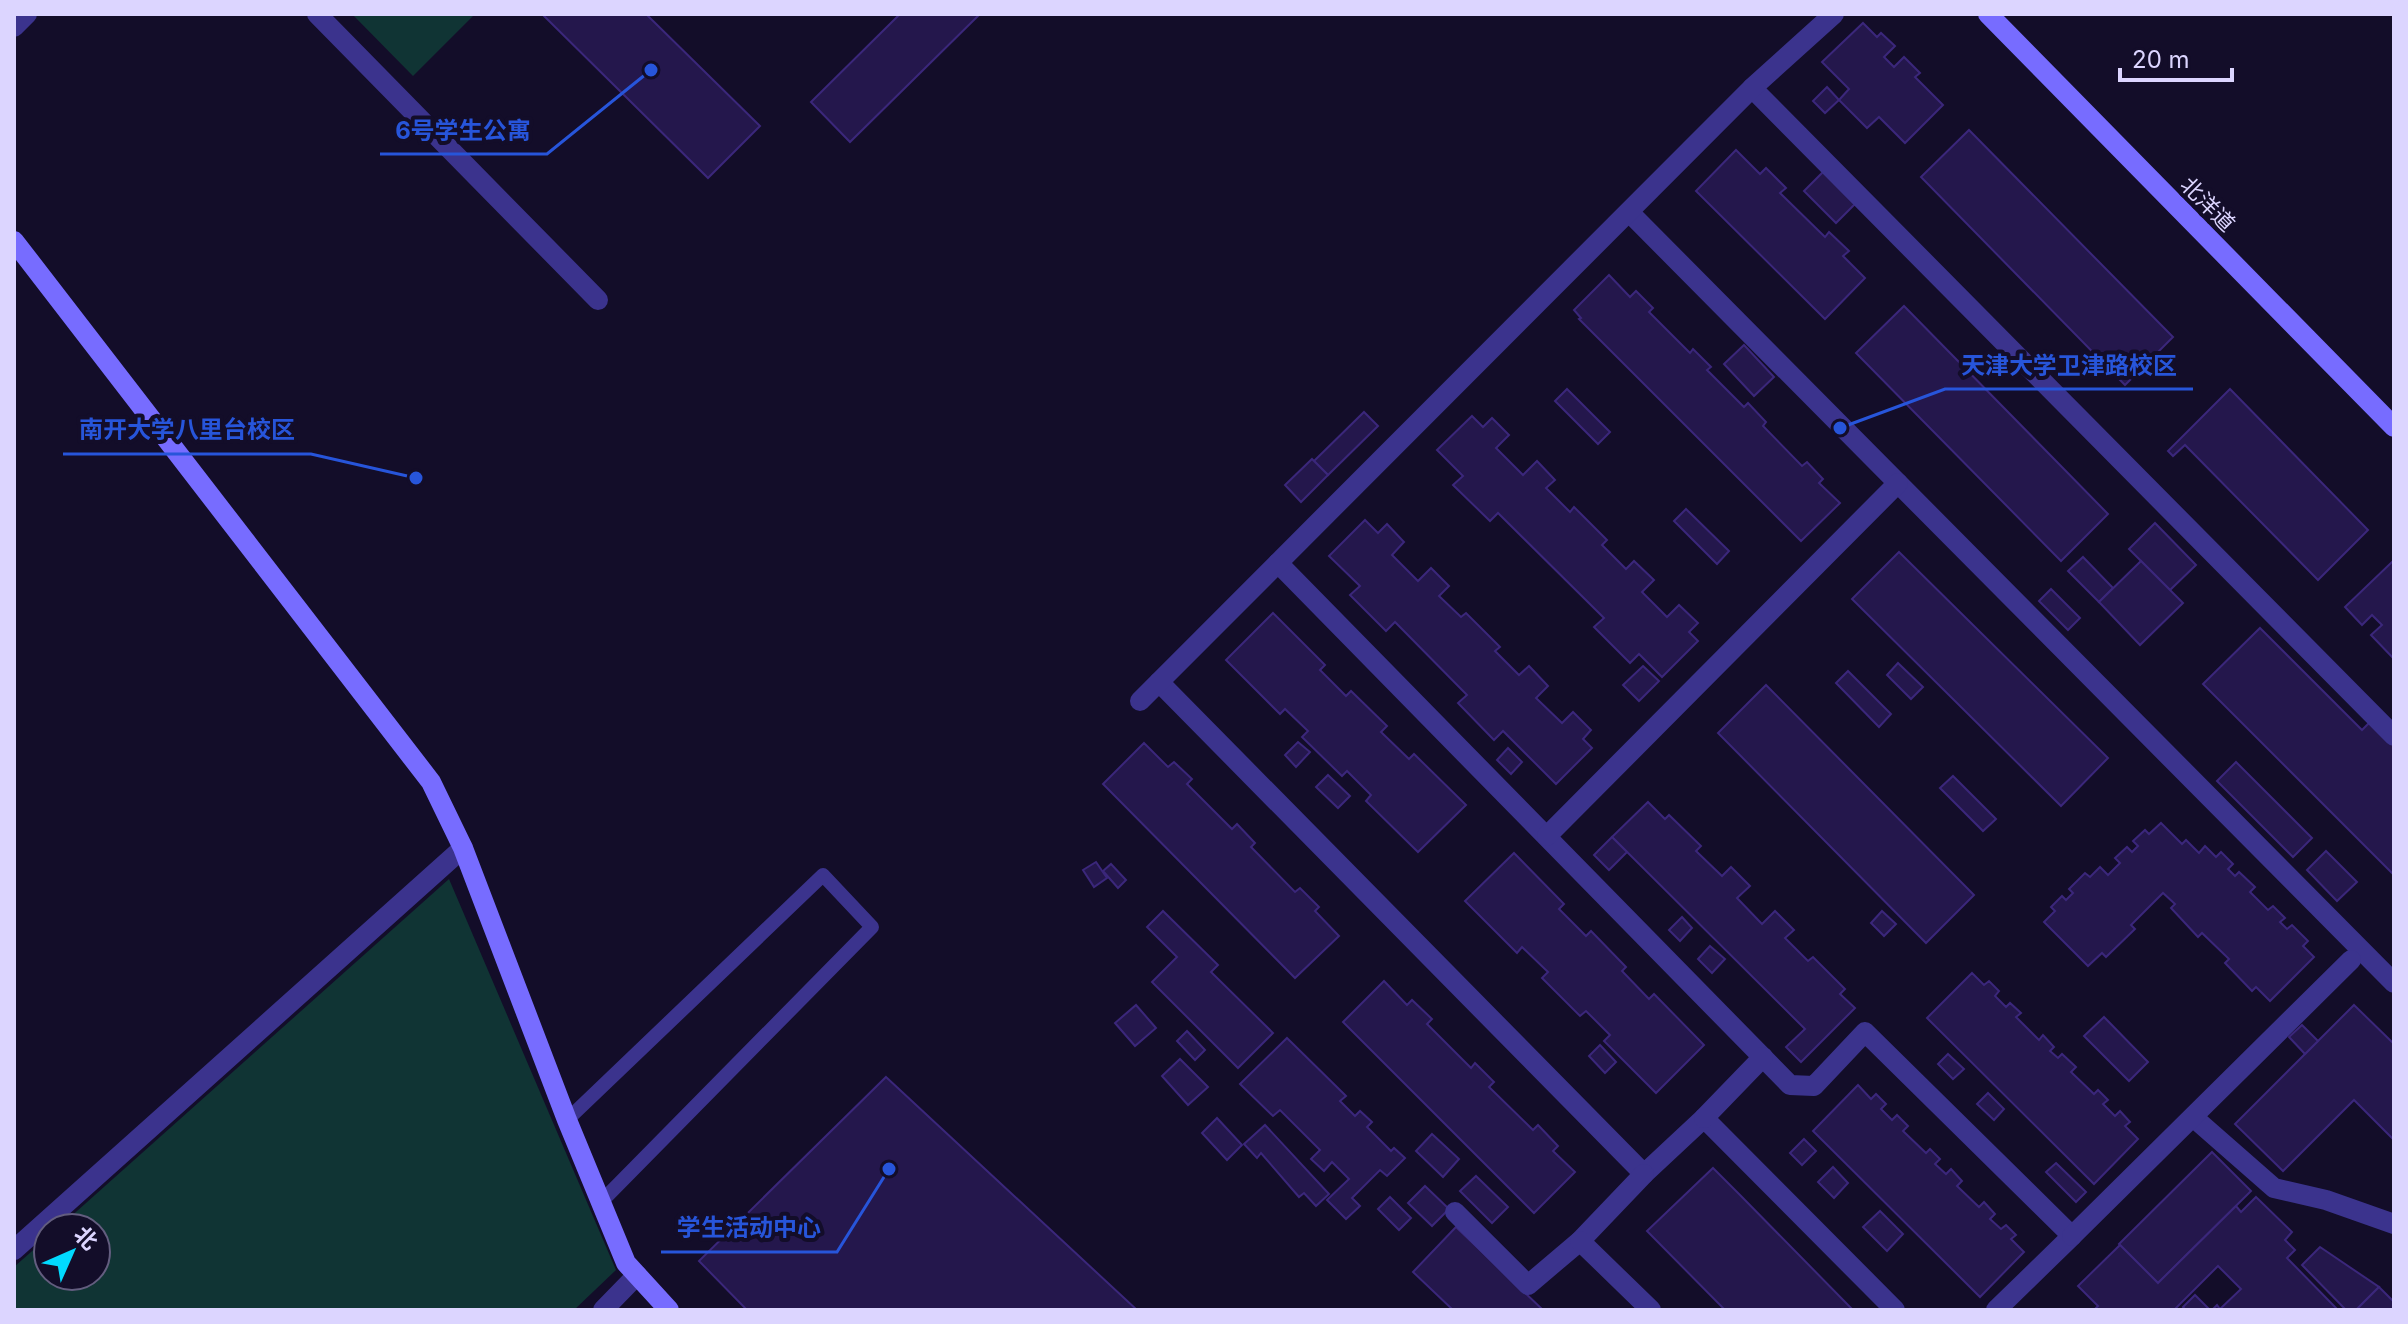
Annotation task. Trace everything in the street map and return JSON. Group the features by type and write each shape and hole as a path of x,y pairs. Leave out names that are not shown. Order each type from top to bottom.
{"street":[{"path":"14,27 27,14"},
{"path":"317,14 598,300"},
{"path":"1140,701 1752,88 1834,14"},
{"name":"北洋道","path":"1988,14 2394,427"},
{"path":"1752,88 2394,736"},
{"path":"1629,212 2394,983"},
{"path":"14,241 431,782 463,848 567,1120 626,1263 669,1310"},
{"path":"1547,836 1898,483"},
{"path":"1278,563 1790,1085 1814,1086 1865,1032 2072,1236"},
{"path":"1159,682 1644,1174"},
{"path":"14,1250 463,848"},
{"path":"1996,1310 2351,960"},
{"path":"1455,1212 1528,1285 1580,1241 1763,1057"},
{"path":"2193,1117 2274,1188 2326,1200 2394,1224"},
{"path":"1704,1118 1895,1310"},
{"path":"1580,1241 1651,1310"},
{"path":"603,1310 637,1275"}],"lane":[{"path":"567,1120 823,875 872,927 601,1202"}],"green space":[{"path":"352,14 475,14 413,76"},
{"path":"449,879 616,1270 574,1310 14,1310 14,1267 32,1251 32,1292 112,1292 112,1212 76,1212"}],"building":[{"path":"542,14 646,14 760,126 708,178"},
{"path":"900,14 980,14 850,142 811,102"},
{"path":"1863,23 1877,37 1881,33 1895,46 1884,57 1894,67 1904,57 1920,73 1915,77 1943,105 1905,143 1879,117 1867,128 1839,100 1849,89 1822,62"},
{"path":"1827,87 1839,100 1825,113 1813,101"},
{"path":"1969,130 2173,337 2125,385 1921,177"},
{"path":"1736,150 1760,174 1766,168 1786,188 1780,193 1825,237 1829,232 1849,251 1843,256 1865,278 1825,319 1696,191"},
{"path":"1823,172 1855,204 1836,223 1804,191"},
{"path":"1609,275 1630,297 1636,291 1653,308 1649,312 1690,353 1693,349 1711,367 1707,370 1744,407 1748,403 1766,422 1763,426 1802,466 1807,462 1823,479 1819,483 1840,503 1801,541 1579,319 1574,310"},
{"path":"1904,306 2108,514 2061,561 1856,353"},
{"path":"1744,345 1774,377 1754,396 1724,364"},
{"path":"1567,389 1610,432 1598,444 1555,401"},
{"path":"2230,389 2368,530 2318,580 2185,445 2173,456 2168,451"},
{"path":"1364,412 1378,426 1328,475 1314,461"},
{"path":"1472,416 1483,427 1492,418 1509,435 1496,448 1523,475 1537,461 1555,480 1546,488 1570,512 1574,507 1607,540 1602,545 1626,569 1634,561 1654,580 1642,592 1667,617 1679,605 1698,623 1689,632 1698,641 1662,677 1639,654 1630,663 1594,627 1604,618 1498,513 1490,521 1453,485 1463,476 1437,450"},
{"path":"1312,459 1328,475 1301,502 1285,485"},
{"path":"1686,509 1729,551 1717,564 1674,521"},
{"path":"1365,520 1378,533 1387,524 1404,542 1392,555 1418,581 1431,568 1449,586 1439,596 1461,617 1466,613 1500,647 1495,651 1519,675 1529,666 1548,686 1536,698 1562,723 1573,712 1591,730 1583,739 1592,748 1556,784 1503,731 1494,740 1458,703 1467,695 1395,622 1386,631 1350,595 1360,586 1329,556"},
{"path":"2155,523 2196,565 2170,590 2129,549"},
{"path":"1899,552 2108,758 2061,806 1852,599"},
{"path":"2083,557 2113,588 2099,602 2068,571"},
{"path":"2394,560 2394,659 2371,635 2382,625 2372,615 2362,625 2345,607"},
{"path":"2141,561 2183,603 2140,645 2099,602"},
{"path":"2051,589 2080,618 2068,630 2039,601"},
{"path":"1273,613 1325,665 1320,670 1346,696 1351,691 1387,726 1381,732 1409,759 1414,754 1466,805 1418,852 1366,801 1371,795 1347,771 1342,776 1302,737 1308,731 1285,709 1280,714 1226,660"},
{"path":"2260,628 2362,730 2374,718 2394,739 2394,875 2203,684"},
{"path":"1898,663 1923,687 1911,699 1887,675"},
{"path":"1643,666 1659,681 1639,701 1623,685"},
{"path":"1848,671 1891,714 1879,727 1836,683"},
{"path":"1766,685 1974,895 1926,943 1718,733"},
{"path":"1298,742 1310,752 1296,767 1285,755"},
{"path":"1144,743 1168,767 1174,762 1192,779 1187,784 1232,829 1237,824 1255,843 1251,847 1295,892 1300,888 1319,907 1315,911 1339,936 1295,978 1103,784"},
{"path":"1508,748 1522,762 1511,774 1497,760"},
{"path":"2236,762 2312,838 2293,857 2217,781"},
{"path":"1328,775 1350,796 1338,808 1316,787"},
{"path":"1953,776 1996,819 1983,831 1940,788"},
{"path":"1648,802 1665,819 1669,815 1701,846 1696,851 1722,876 1731,867 1750,886 1737,898 1762,924 1775,911 1794,930 1785,938 1808,961 1813,957 1845,989 1840,994 1855,1008 1801,1062 1786,1047 1805,1029 1612,837"},
{"path":"2161,823 2182,844 2186,840 2199,853 2205,846 2216,857 2221,852 2233,864 2228,869 2235,876 2239,872 2255,887 2250,892 2268,910 2273,906 2285,918 2280,922 2287,929 2292,925 2308,941 2303,946 2314,957 2270,1001 2256,987 2252,991 2225,963 2229,959 2202,933 2198,937 2171,908 2175,904 2163,893 2131,925 2135,929 2106,957 2102,953 2088,966 2044,922 2055,911 2051,907 2062,896 2066,900 2073,893 2069,889 2085,873 2090,877 2100,867 2108,875 2120,863 2115,858 2127,847 2132,852 2138,846 2133,841 2145,830 2149,834"},
{"path":"1612,837 1627,852 1609,870 1594,855"},
{"path":"2326,851 2357,882 2337,901 2307,870"},
{"path":"1514,853 1564,904 1559,909 1586,936 1591,931 1626,967 1622,971 1649,999 1654,994 1704,1045 1656,1093 1604,1041 1610,1035 1586,1011 1580,1016 1542,978 1548,972 1522,947 1517,953 1465,901"},
{"path":"1096,862 1107,878 1094,887 1083,870"},
{"path":"1111,864 1126,880 1118,888 1103,871"},
{"path":"1163,911 1218,965 1211,972 1273,1033 1238,1068 1152,982 1177,957 1147,927"},
{"path":"1882,911 1896,924 1884,936 1871,923"},
{"path":"1682,917 1692,928 1680,941 1669,930"},
{"path":"1710,946 1725,959 1712,973 1698,959"},
{"path":"1972,973 1984,985 1989,981 1999,991 1995,996 2006,1007 2010,1003 2021,1013 2016,1017 2039,1040 2043,1035 2054,1047 2050,1051 2058,1058 2062,1054 2076,1067 2071,1072 2094,1094 2098,1090 2108,1100 2103,1104 2115,1116 2120,1111 2130,1122 2125,1126 2138,1139 2094,1184 1927,1018"},
{"path":"1384,981 1407,1005 1412,1000 1432,1019 1427,1024 1471,1068 1475,1063 1494,1082 1489,1087 1533,1130 1538,1125 1558,1146 1553,1151 1575,1172 1534,1213 1343,1022"},
{"path":"1136,1005 1156,1028 1135,1046 1115,1023"},
{"path":"2354,1005 2394,1044 2394,1140 2354,1100 2283,1171 2235,1124"},
{"path":"2104,1017 2148,1062 2129,1081 2084,1036"},
{"path":"2302,1025 2318,1041 2305,1054 2289,1037"},
{"path":"1187,1031 1205,1050 1195,1060 1177,1041"},
{"path":"1287,1038 1346,1096 1340,1101 1355,1116 1360,1111 1372,1122 1367,1127 1391,1151 1394,1148 1405,1158 1387,1176 1380,1170 1352,1198 1360,1206 1346,1219 1327,1200 1349,1179 1332,1162 1324,1171 1311,1159 1320,1150 1280,1110 1273,1116 1240,1084"},
{"path":"1600,1045 1616,1062 1605,1073 1589,1056"},
{"path":"1948,1054 1964,1069 1953,1079 1938,1064"},
{"path":"1180,1059 1208,1087 1188,1105 1162,1076"},
{"path":"886,1077 1137,1310 747,1310 699,1261"},
{"path":"1858,1085 1871,1099 1876,1094 1886,1104 1881,1109 1892,1120 1897,1115 1908,1126 1903,1131 1926,1153 1930,1149 1940,1159 1935,1164 1946,1174 1951,1169 1962,1181 1957,1186 1979,1207 1984,1202 1995,1214 1990,1219 2001,1229 2006,1225 2016,1235 2011,1239 2024,1252 1980,1297 1813,1131"},
{"path":"1988,1093 2004,1109 1994,1120 1977,1104"},
{"path":"1217,1118 1242,1145 1227,1160 1202,1133"},
{"path":"1265,1125 1329,1194 1316,1206 1304,1193 1299,1197 1261,1153 1257,1158 1244,1144"},
{"path":"1432,1134 1459,1159 1443,1177 1416,1151"},
{"path":"1804,1139 1816,1151 1802,1165 1790,1153"},
{"path":"2212,1152 2251,1191 2158,1283 2119,1244"},
{"path":"2056,1163 2086,1192 2076,1202 2046,1172"},
{"path":"1833,1167 1848,1183 1834,1198 1818,1182"},
{"path":"1713,1168 1853,1310 1725,1310 1647,1231"},
{"path":"1476,1176 1508,1207 1492,1223 1460,1191"},
{"path":"1425,1186 1449,1209 1432,1226 1408,1203"},
{"path":"1390,1197 1411,1218 1399,1230 1378,1209"},
{"path":"2256,1197 2292,1232 2285,1240 2295,1250 2287,1258 2338,1310 2212,1310 2217,1305 2220,1309 2241,1289 2218,1266 2174,1310 2094,1310 2098,1306 2078,1286 2120,1245 2158,1283 2236,1206 2241,1212"},
{"path":"1880,1211 1903,1234 1887,1251 1863,1227"},
{"path":"1456,1227 1543,1310 1453,1310 1413,1272"},
{"path":"2320,1247 2379,1287 2356,1310 2346,1310 2302,1265"},
{"path":"2379,1287 2394,1302 2394,1310 2356,1310"},
{"path":"2195,1295 2210,1310 2186,1310 2183,1307"}],"place":[{"name":"6号学生公寓","path":"651,70"},
{"name":"天津大学卫津路校区","path":"1840,428"},
{"name":"南开大学八里台校区","path":"416,478"},
{"name":"学生活动中心","path":"889,1169"}]}
